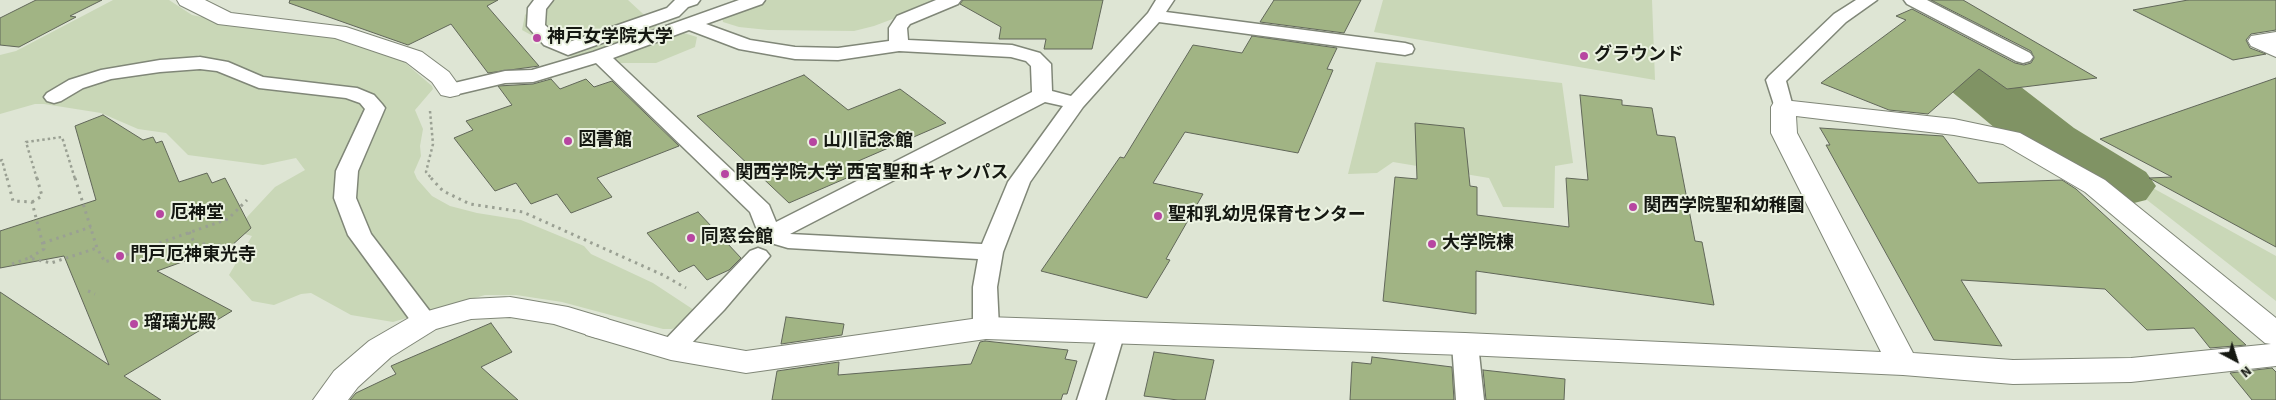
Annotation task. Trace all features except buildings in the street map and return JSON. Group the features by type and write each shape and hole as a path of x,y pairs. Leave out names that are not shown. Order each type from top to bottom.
{"street":[{"path":"188,0 226,19 338,32 414,57 441,77 450,90"},
{"path":"2276,39 2259,41 2276,50"},
{"path":"1903,364 1784,133 1783,107 1954,127 2011,138 2095,186 2276,335"},
{"path":"330,400 346,379 380,349 425,322 470,309 510,308 557,314 671,348 746,362 986,328 1465,344 1903,364 2013,372 2131,370 2276,355"}],"lane":[{"path":"544,0 537,8 536,26 551,41 568,49 673,12 682,3 691,0"},
{"path":"450,90 505,77 533,76 600,56 756,0"},
{"path":"900,46 898,28 903,20 952,0"},
{"path":"1783,107 1776,80 1840,18 1868,0"},
{"path":"1912,0 1971,28 2023,57"},
{"path":"986,328 985,287 990,252 1019,182 1076,103 1160,8 1405,49"},
{"path":"689,24 746,45 795,53 838,54 900,46 1012,51 1033,57 1041,64 1042,95"},
{"path":"1971,28 1999,29"},
{"path":"600,56 761,210 763,246"},
{"path":"54,97 76,84 108,74 160,66 200,63 222,66 259,82 350,92 368,99 375,108 347,171 345,198 360,235 425,322"},
{"path":"671,348 715,304 763,246 1042,95 1076,103"},
{"path":"763,246 788,241 990,252"},
{"path":"1091,400 1112,332"},
{"path":"1465,344 1470,400"}],"path":[{"path":"450,90 429,107 433,144 426,172 443,191 470,204 523,212 663,275 694,292"},
{"path":"0,161 2,160 12,201 32,202 42,196 26,142 62,137 97,248 105,262 228,218 247,200"},
{"path":"12,264 44,249 32,202"},
{"path":"43,243 91,227"},
{"path":"189,232 195,244 206,244"},
{"path":"218,244 223,245"},
{"path":"28,258 51,263 97,248"},
{"path":"88,291 95,294"}],"green space":[{"path":"113,0 169,0 192,15 221,21 224,25 329,35 403,61 432,86 433,89 415,110 423,129 420,146 421,156 414,172 417,179 432,196 450,206 477,213 521,220 584,246 591,254 653,283 694,310 687,322 672,329 663,329 562,302 516,295 485,295 393,322 351,315 311,293 301,294 274,305 252,301 229,275 252,236 234,231 275,187 305,170 296,158 263,165 188,155 166,133 138,129 101,113 44,104 35,104 0,114 0,55 16,51"},
{"path":"538,0 628,0 654,24 697,37 695,47 656,63 582,63 522,30 525,15"},
{"path":"768,0 943,0 874,26 854,31 768,30 739,27 723,22 722,17"},
{"name":"グラウンド","path":"1383,0 1652,0 1655,80 1374,32"},
{"path":"1376,62 1562,83 1573,163 1555,166 1554,208 1503,207 1489,178 1393,162 1377,173 1348,174"},
{"path":"2105,167 2151,187 2276,256 2276,301"}],"waterway":[{"path":"1926,41 2051,142 2122,186"}],"place":[{"name":"神戸女学院大学","path":"537,38"},
{"name":"グラウンド","path":"1584,56"},
{"name":"図書館","path":"568,141"},
{"name":"山川記念館","path":"813,142"},
{"name":"関西学院大学 西宮聖和キャンパス","path":"725,174"},
{"name":"関西学院聖和幼稚園","path":"1633,207"},
{"name":"厄神堂","path":"160,214"},
{"name":"聖和乳幼児保育センター","path":"1158,216"},
{"name":"同窓会館","path":"691,238"},
{"name":"大学院棟","path":"1432,244"},
{"name":"門戸厄神東光寺","path":"120,256"},
{"name":"瑠璃光殿","path":"134,324"}]}
